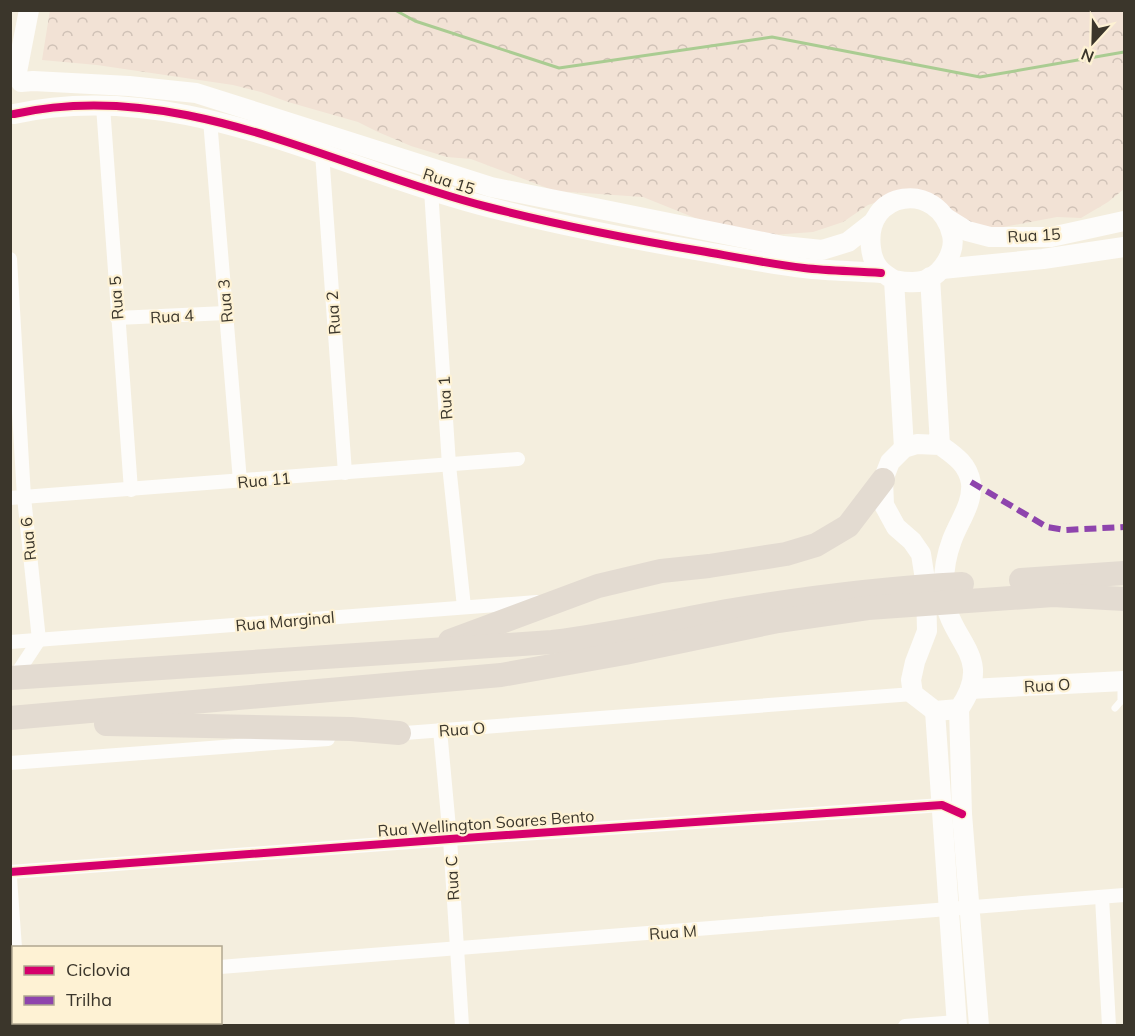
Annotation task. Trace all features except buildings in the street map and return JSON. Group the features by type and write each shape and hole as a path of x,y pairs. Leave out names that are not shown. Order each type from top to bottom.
{"highway":[{"path":"429,649 598,586 661,571 786,554 816,545 848,526 883,480"},
{"path":"12,678 552,642 604,636 726,612 962,592 1125,573"},
{"path":"962,592 1125,599"},
{"path":"10,718 501,675 637,651 778,621 868,608 915,595"},
{"path":"10,729 88,723 351,729 399,734"}],"street":[{"path":"12,115 19,111 24,100 24,88 16,78 29,10"},
{"name":"Rua 15","path":"16,78 196,93 491,187 783,246 822,250 848,242 871,224"},
{"name":"Rua 15","path":"12,115 39,108 103,106 161,110 262,133 487,207 638,240 803,268 887,276"},
{"name":"Rua 5","path":"103,106 131,490"},
{"name":"Rua 3","path":"210,120 240,482"},
{"name":"Rua 2","path":"322,153 345,473"},
{"name":"Rua 1","path":"431,190 449,465 464,607"},
{"path":"906,198 928,202 946,218 953,238 949,256 936,273 912,282 887,276 872,260 869,239 871,224 880,210 891,203 906,198"},
{"name":"Rua 15","path":"946,218 968,231 990,237 1051,237 1125,221"},
{"name":"Rua 15","path":"936,273 1125,247"},
{"name":"Rua 6","path":"10,259 17,497 39,640"},
{"path":"936,273 940,444"},
{"path":"887,276 904,448"},
{"name":"Rua 4","path":"117,318 226,313"},
{"path":"959,709 935,711 914,694 911,680 927,631 926,586 921,554 912,541 896,526 884,505 883,480 890,462 904,448 917,444 940,444 962,461 971,482 969,500 950,546 944,585 946,603 954,628 971,654 974,678 959,709 962,814 979,1026"},
{"name":"Rua 11","path":"17,497 240,482 518,459"},
{"name":"Rua Marginal","path":"10,642 560,600"},
{"path":"12,678 39,640"},
{"name":"Rua O","path":"970,689 1123,681"},
{"name":"Rua O","path":"10,763 914,694"},
{"path":"905,1026 957,1024 935,711"},
{"name":"Rua C","path":"440,730 450,838 462,1026"},
{"name":"Rua Wellington Soares Bento","path":"10,872 450,838 942,805 962,814"},
{"path":"10,878 15,946"},
{"path":"949,889 969,886"},
{"name":"Rua M","path":"222,967 1125,895"},
{"path":"1102,897 1109,1026"}],"lane":[{"path":"1115,708 1121,701 1123,681"}],"green space":[{"path":"50,10 1124,11 1124,189 1108,202 1081,218 1057,217 998,228 969,225 938,198 906,193 868,205 843,222 813,232 760,236 730,232 643,197 555,191 471,159 447,157 411,146 358,122 233,85 97,65 42,60"}],"waterway":[{"path":"395,10 415,21 559,68 772,37 980,77 1124,52"}],"marked path":[{"path":"971,482 1047,527 1065,530 1124,527"}],"cycle path":[{"path":"14,114 75,106 136,107 196,117 255,132 430,190 541,220 648,242 778,264 813,269 881,273"},
{"path":"10,872 942,805 962,814"}]}
